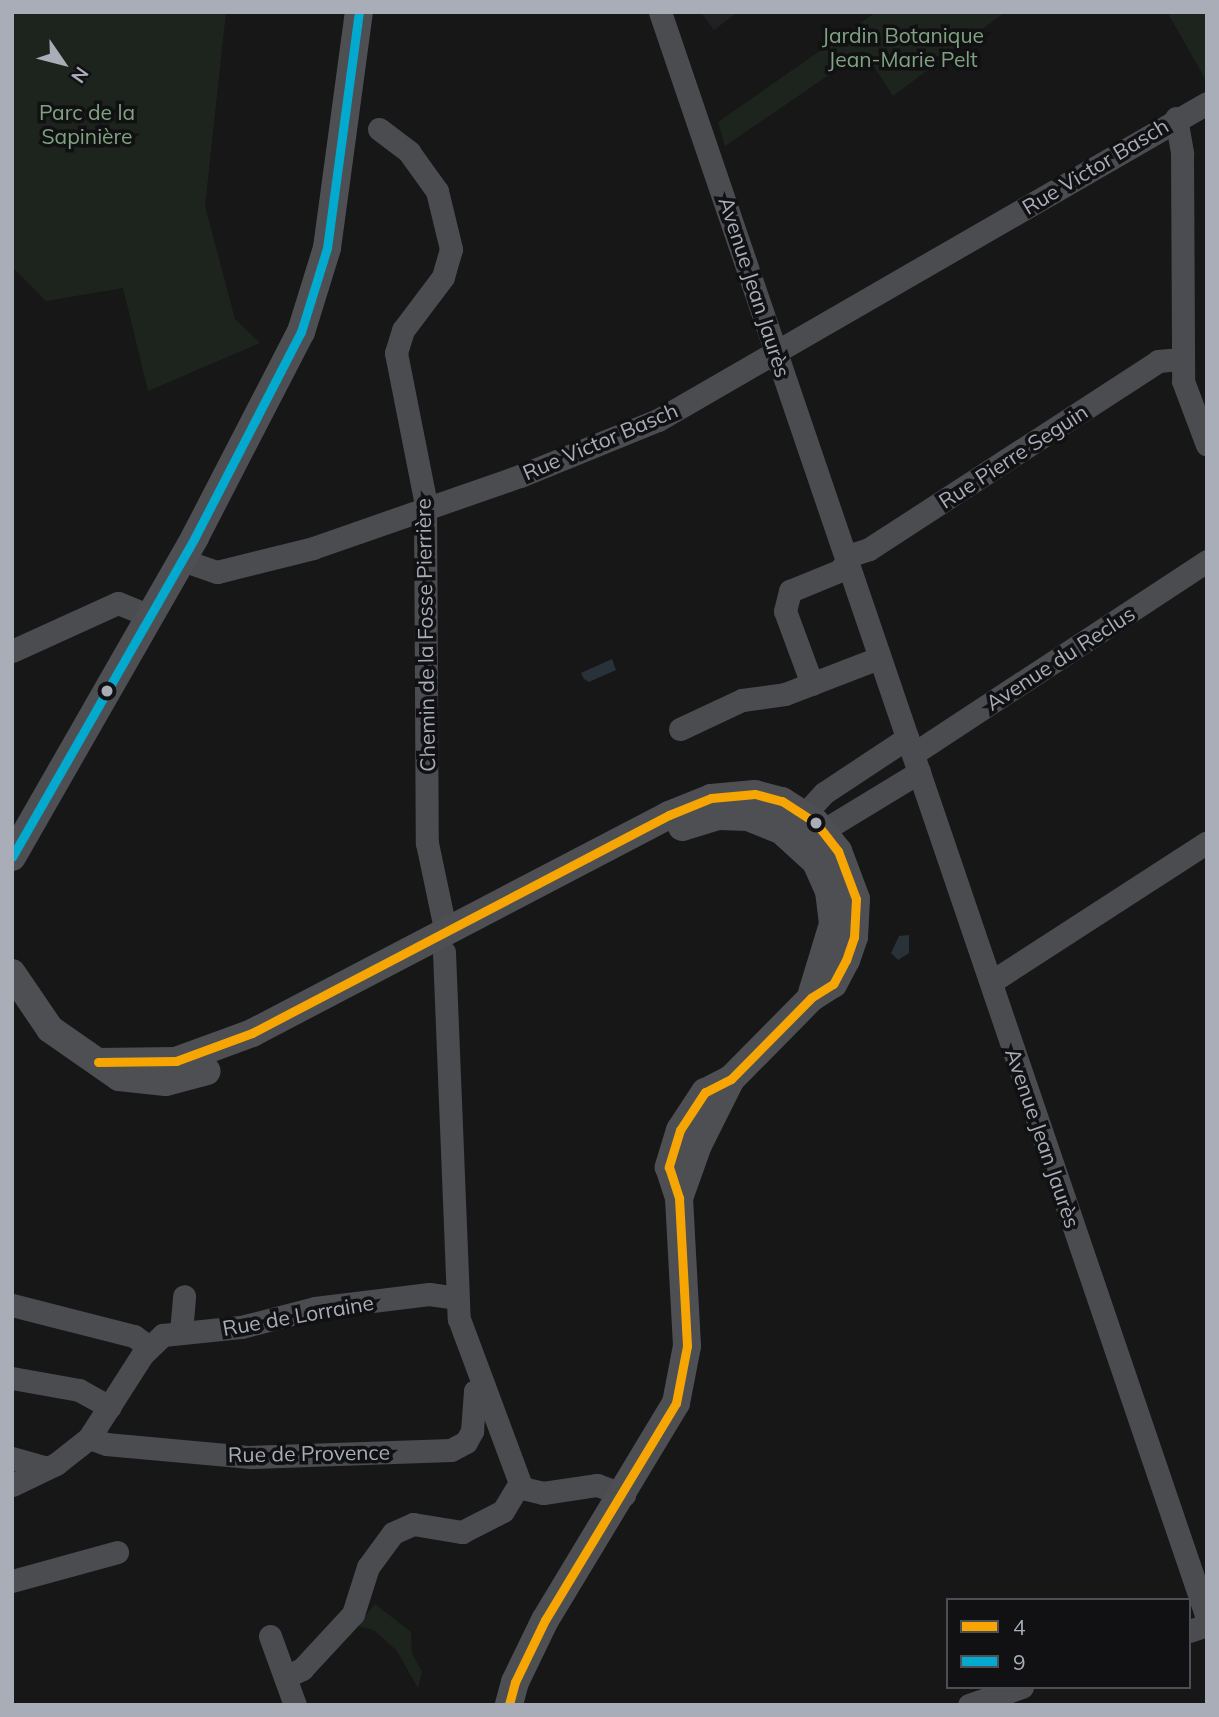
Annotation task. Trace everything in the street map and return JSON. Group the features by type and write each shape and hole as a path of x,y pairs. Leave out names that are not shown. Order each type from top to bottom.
{"main road":[{"path":"12,857 151,616 284,371 314,294 334,203 359,12"},
{"path":"12,973 40,1019 71,1046 98,1062 176,1061 208,1052 445,942 669,815 711,798 770,796 804,831 849,870 856,919 846,960 833,984 811,998 731,1079 705,1092 680,1130 669,1167 679,1198 685,1370 670,1418 545,1620 509,1704"}],"street":[{"name":"Avenue Jean Jaurès","path":"660,12 1207,1618"},
{"name":"Rue Victor Basch","path":"182,560 207,572 226,571 313,548 658,420 1176,118 1207,103"},
{"path":"1176,118 1182,153 1183,381 1207,445"},
{"name":"Chemin de la Fosse Pierrière","path":"379,129 396,138 431,182 450,234 451,249 443,277 402,330 396,353 424,509 429,599 427,844 445,942"},
{"name":"Rue Pierre Seguin","path":"847,562 1158,361 1182,359"},
{"name":"Avenue du Reclus","path":"804,831 913,754 1207,561"},
{"path":"812,684 785,611 785,598 790,591 839,571 847,562"},
{"path":"12,651 118,603 151,616"},
{"path":"680,729 754,695 785,694 879,658"},
{"name":"Avenue du Reclus","path":"804,831 824,793 913,754"},
{"path":"991,982 1207,842"},
{"path":"445,942 456,1298 484,1387 519,1484 543,1493 597,1485 624,1495"},
{"name":"Rue de Lorraine","path":"148,1346 163,1335 231,1329 300,1310 429,1294 456,1298"},
{"path":"181,1332 184,1296"},
{"path":"12,1305 134,1336 148,1346 89,1438 47,1468 12,1485"},
{"path":"12,1378 79,1390 110,1407"},
{"name":"Rue de Provence","path":"89,1438 106,1444 250,1457 451,1450 466,1442 472,1430 475,1391 484,1387"},
{"path":"12,1458 47,1468"},
{"path":"285,1677 302,1670 353,1614 368,1566 393,1533 413,1524 446,1533 462,1532 503,1511 519,1484"},
{"path":"12,1581 117,1552"},
{"path":"270,1636 295,1705"},
{"path":"969,1705 1013,1695"}],"shaded area":[{"path":"701,12 738,12 714,30"},
{"path":"612,659 616,670 589,682 584,679 581,673"},
{"path":"909,935 909,953 898,960 891,953 899,936"}],"green space":[{"name":"Parc de la Sapinière","path":"12,12 226,12 205,206 235,319 260,343 148,391 123,288 46,301 12,267"},
{"name":"Jardin Botanique Jean-Marie Pelt","path":"876,12 1005,12 893,96 864,51 725,146 718,122"},
{"path":"1167,12 1207,12 1206,80"},
{"path":"375,1604 411,1632 412,1653 422,1672 418,1688 397,1651 374,1630 357,1626"}],"transit line":[{"name":"9","path":"12,857 195,537 301,332 327,248 359,12"},
{"name":"4","path":"98,1062 176,1061 252,1033 669,815 711,798 755,794 782,801 816,823 838,851 856,899 854,937 846,960 833,984 811,998 731,1079 705,1092 680,1130 669,1167 679,1198 687,1346 676,1403 545,1620 515,1682 509,1705"}]}
